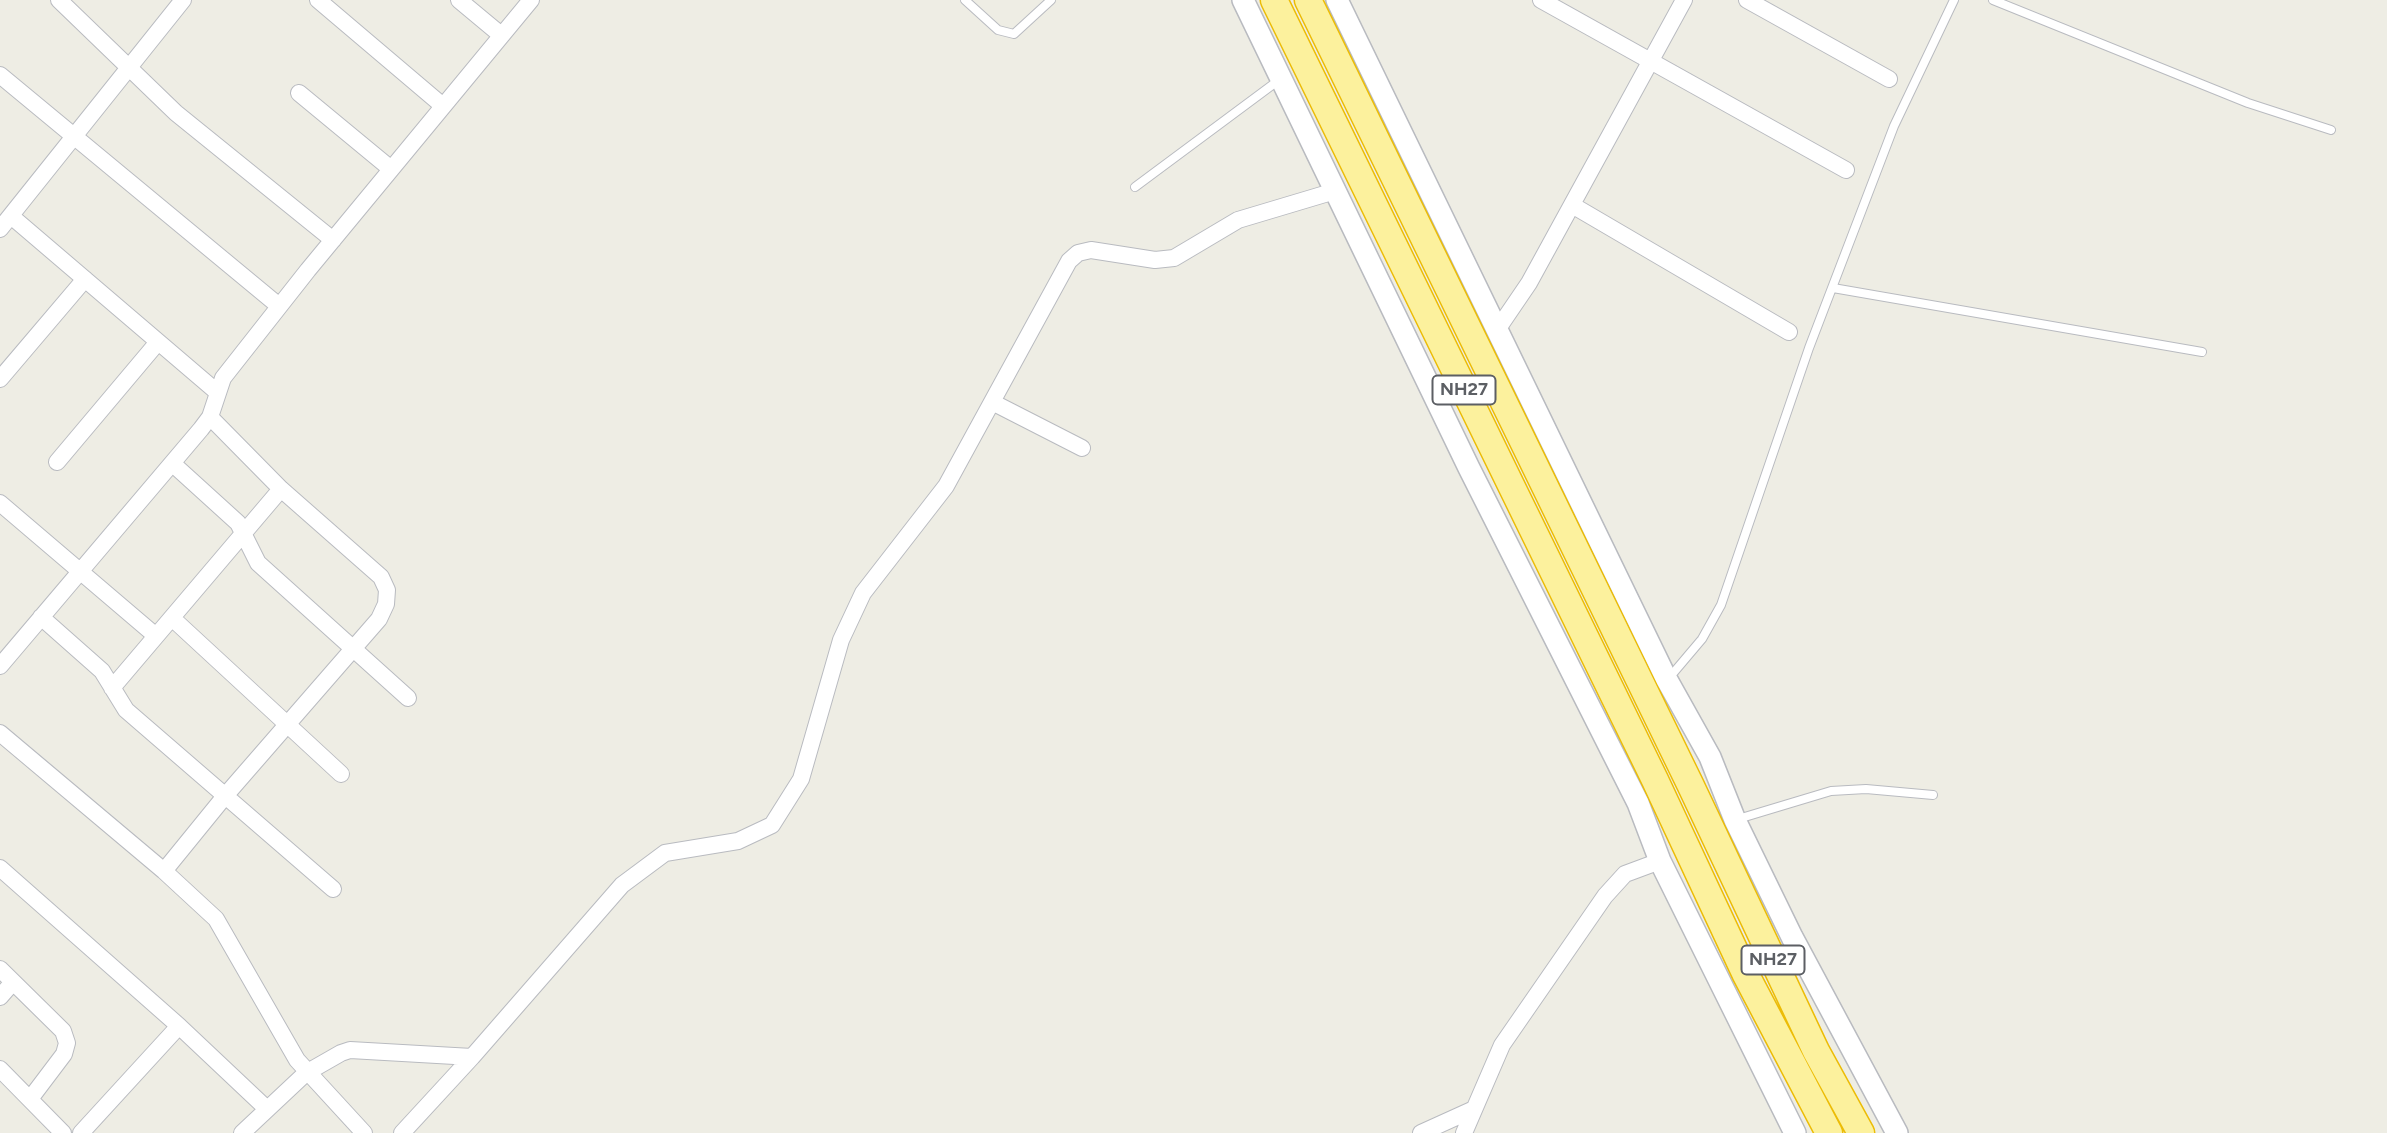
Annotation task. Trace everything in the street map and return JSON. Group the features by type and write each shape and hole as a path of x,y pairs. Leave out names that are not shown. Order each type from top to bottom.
{"highway":[{"name":"NH27","path":"1274,0 1670,810 1746,975 1829,1133"},
{"name":"NH27","path":"1308,0 1690,784 1816,1051 1861,1133"}],"street":[{"path":"59,0 176,113 333,240"},
{"path":"0,229 183,0"},
{"path":"318,0 443,106"},
{"path":"458,0 501,35"},
{"path":"0,666 173,464 210,417 223,378 531,0"},
{"path":"1243,0 1469,468 1638,803 1660,861 1795,1133"},
{"path":"1541,0 1846,170"},
{"path":"1497,330 1529,283 1684,0"},
{"path":"1748,0 1889,79"},
{"path":"1342,2 1667,680 1710,757 1735,820 1792,937 1897,1133"},
{"path":"0,75 279,306"},
{"path":"299,93 391,169"},
{"path":"401,1133 472,1057 622,885 665,853 730,842 762,832 772,825 794,794 841,640 863,593 946,486 1059,276 1078,253 1091,250 1155,260 1174,258 1238,220 1335,191"},
{"path":"1572,205 1789,332"},
{"path":"11,216 217,392"},
{"path":"0,379 85,279"},
{"path":"57,462 158,342"},
{"path":"992,402 1082,448"},
{"path":"164,871 225,796 379,619 386,604 387,590 381,577 281,489 210,417"},
{"path":"173,464 238,523 258,563 408,698"},
{"path":"112,688 281,489"},
{"path":"0,503 156,636"},
{"path":"41,617 94,663 127,710 333,889"},
{"path":"172,618 341,774"},
{"path":"0,733 164,871 223,929 306,1073 364,1133"},
{"path":"1464,1133 1502,1045 1605,896 1625,874 1660,861"},
{"path":"0,868 179,1026 267,1109"},
{"path":"0,969 63,1031 67,1044 64,1054 30,1099"},
{"path":"0,997 13,982"},
{"path":"81,1133 179,1026"},
{"path":"242,1133 306,1073 350,1050 472,1057"},
{"path":"0,1069 63,1133"},
{"path":"1421,1133 1474,1109"}],"lane":[{"path":"965,0 998,30 1014,34 1051,0"},
{"path":"1667,680 1702,639 1721,605 1833,288 1894,126 1954,0"},
{"path":"1993,0 2248,103 2331,130"},
{"path":"1135,187 1281,78"},
{"path":"1833,288 2202,352"},
{"path":"1735,820 1794,800 1831,792 1866,789 1933,795"}]}
